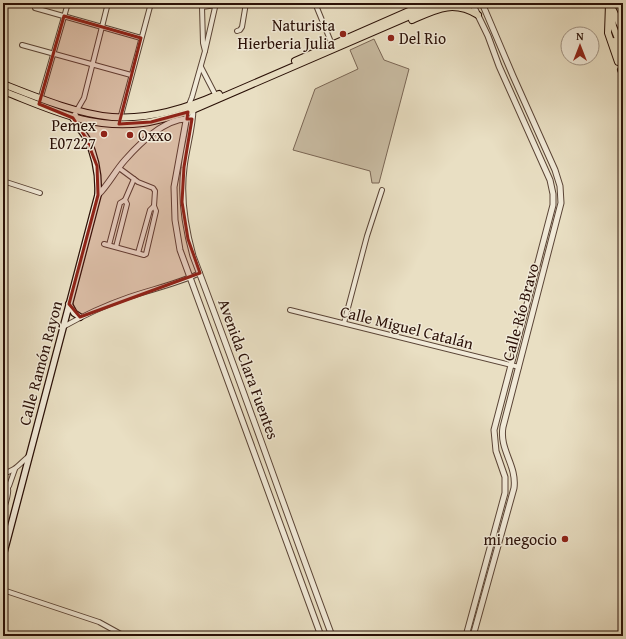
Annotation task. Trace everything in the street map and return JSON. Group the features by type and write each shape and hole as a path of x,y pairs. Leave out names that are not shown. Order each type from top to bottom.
{"main road":[{"path":"609,3 622,27"},
{"path":"609,3 623,42"},
{"path":"609,3 613,26 623,51"},
{"path":"609,3 608,33 620,61"},
{"path":"3,91 99,115 136,117 190,112 216,96 434,4"},
{"path":"3,84 40,101 54,112 73,118 120,124 150,122 190,112 333,47 384,28 434,4"},
{"path":"384,28 389,30 450,4 470,8 478,15"},
{"path":"73,118 77,110"},
{"path":"73,118 86,138 94,156 98,177 97,198"},
{"name":"Calle Ramón Rayon","path":"3,556 97,198"},
{"path":"69,304 74,313 80,317"}],"street":[{"path":"40,101 68,3"},
{"path":"77,110 84,98 108,3"},
{"path":"120,124 120,117 151,3"},
{"path":"238,31 242,27 246,3"},
{"path":"315,3 333,47"},
{"name":"Calle Río Bravo","path":"466,636 505,493 505,477 496,451 494,434 553,205 552,187 547,173 472,3"},
{"name":"Calle Río Bravo","path":"473,636 514,488 514,474 504,445 502,431 560,210 560,186 555,170 512,76 482,3"},
{"path":"190,112 192,97 205,52 216,4 202,5 203,43 205,52"},
{"path":"35,8 141,38"},
{"path":"22,46 131,75"},
{"path":"494,51 501,48"},
{"path":"201,66 216,96"},
{"path":"505,79 512,76"},
{"name":"Calle Ramón Rayon","path":"97,198 119,168 140,146 160,128 190,112"},
{"name":"Avenida Clara Fuentes","path":"190,112 182,202 188,239 254,418 285,510 332,636"},
{"name":"Avenida Clara Fuentes","path":"190,112 174,187 174,204 180,250 321,636"},
{"path":"119,168 155,191 154,206 156,211 146,254 144,255 107,245 120,203 125,200 134,179"},
{"path":"3,181 40,193"},
{"path":"344,323 367,236 382,190"},
{"path":"116,248 127,204 125,200"},
{"path":"138,253 150,210 154,206"},
{"path":"539,257 548,256"},
{"path":"63,327 80,317 128,298 190,278 200,273"},
{"name":"Calle Miguel Catalán","path":"290,310 519,367"},
{"path":"3,473 14,469 30,454"},
{"path":"3,512 8,487 14,469"},
{"path":"3,478 6,480 8,487"},
{"path":"3,528 9,533"},
{"path":"480,588 486,590"},
{"path":"3,590 99,622 118,635 126,636"}],"highlighted area":[{"path":"64,16 141,38 119,124 151,122 188,112 187,119 192,119 184,167 182,202 188,239 200,273 80,317 69,304 98,195 97,166 86,138 73,118 39,104"}],"shaded area":[{"path":"374,39 384,60 409,69 379,183 372,183 370,171 293,150 315,89 358,69 350,50"}],"place":[{"name":"Naturista Hierberia Julia","path":"343,34"},
{"name":"Del Rio","path":"391,38"},
{"name":"Pemex E07227","path":"104,134"},
{"name":"Oxxo","path":"130,135"},
{"name":"mi negocio","path":"565,539"}]}
